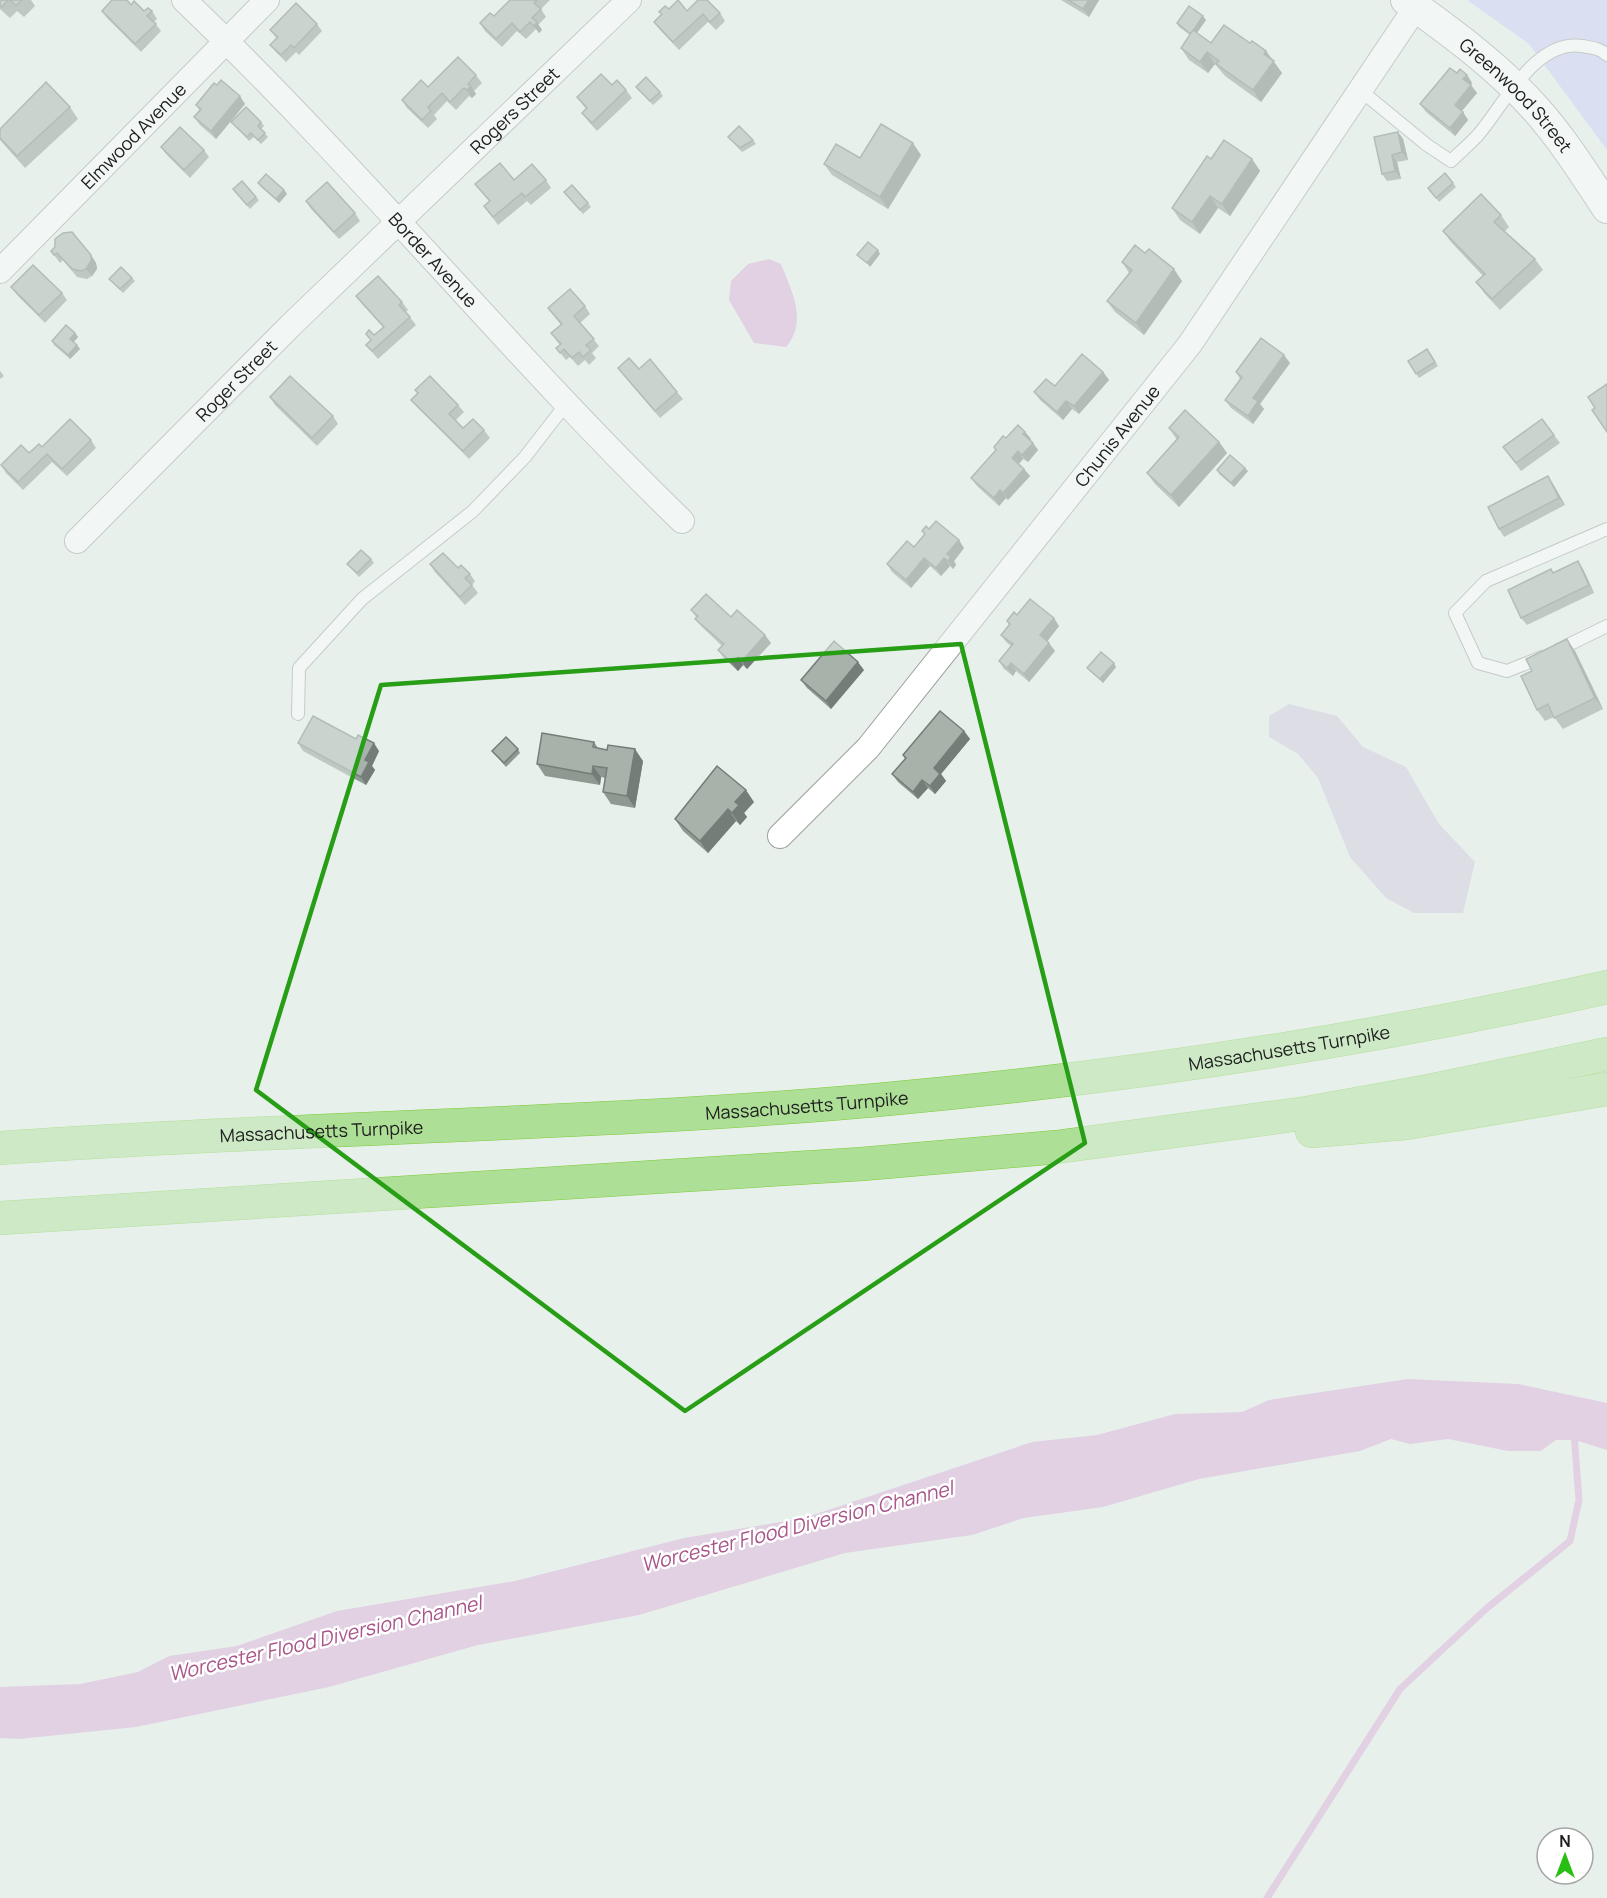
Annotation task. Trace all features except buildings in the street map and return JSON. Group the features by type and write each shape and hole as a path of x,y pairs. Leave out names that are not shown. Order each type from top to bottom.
{"highway":[{"name":"Massachusetts Turnpike","path":"0,1148 116,1140 658,1115 875,1100 1068,1080 1235,1058 1480,1015 1607,987"},
{"path":"1119,1140 1429,1091 1607,1054"},
{"path":"0,1218 862,1164 1119,1140 1248,1136 1406,1123 1607,1089"}],"street":[{"name":"Border Avenue","path":"184,0 226,40 399,222 566,404 682,522"},
{"name":"Elmwood Avenue","path":"0,271 267,0"},
{"name":"Rogers Street","path":"399,222 629,0"},
{"name":"Greenwood Street","path":"1411,3 1514,86 1564,144 1607,208"},
{"name":"Chunis Avenue","path":"780,836 868,748 1190,344 1360,90 1411,3"},
{"name":"Roger Street","path":"77,541 290,326 399,222"}],"lane":[{"path":"1360,90 1427,145 1451,161 1477,136 1514,86 1544,55 1570,44 1599,49 1607,55"},
{"path":"298,714 299,668 362,599 473,511 525,457 566,404"},
{"path":"1606,533 1486,581 1455,613 1478,663 1507,671 1567,647 1607,626"}],"highlighted area":[{"path":"961,644 1085,1143 685,1411 256,1090 381,685"}],"shaded area":[{"path":"1467,0 1607,0 1607,150 1529,44"},
{"path":"1289,704 1337,716 1363,747 1406,767 1439,824 1475,862 1463,913 1414,913 1386,898 1350,857 1318,778 1298,754 1269,737 1269,716"}],"water":[{"path":"769,259 781,264 796,306 796,327 786,347 754,343 729,300 731,281 748,264"},
{"name":"Worcester Flood Diversion Channel","path":"1408,1379 1518,1384 1607,1403 1607,1450 1575,1440 1556,1440 1541,1451 1508,1451 1448,1439 1410,1444 1391,1439 1360,1451 1199,1479 1103,1507 1024,1518 972,1535 845,1553 639,1615 478,1645 329,1687 136,1727 19,1739 0,1738 0,1687 80,1684 138,1672 169,1656 237,1646 337,1611 515,1581 684,1538 804,1518 1032,1442 1097,1435 1175,1414 1242,1412 1269,1400"}],"waterway":[{"path":"1267,1898 1400,1689 1487,1608 1570,1541 1579,1500 1574,1434"}]}
